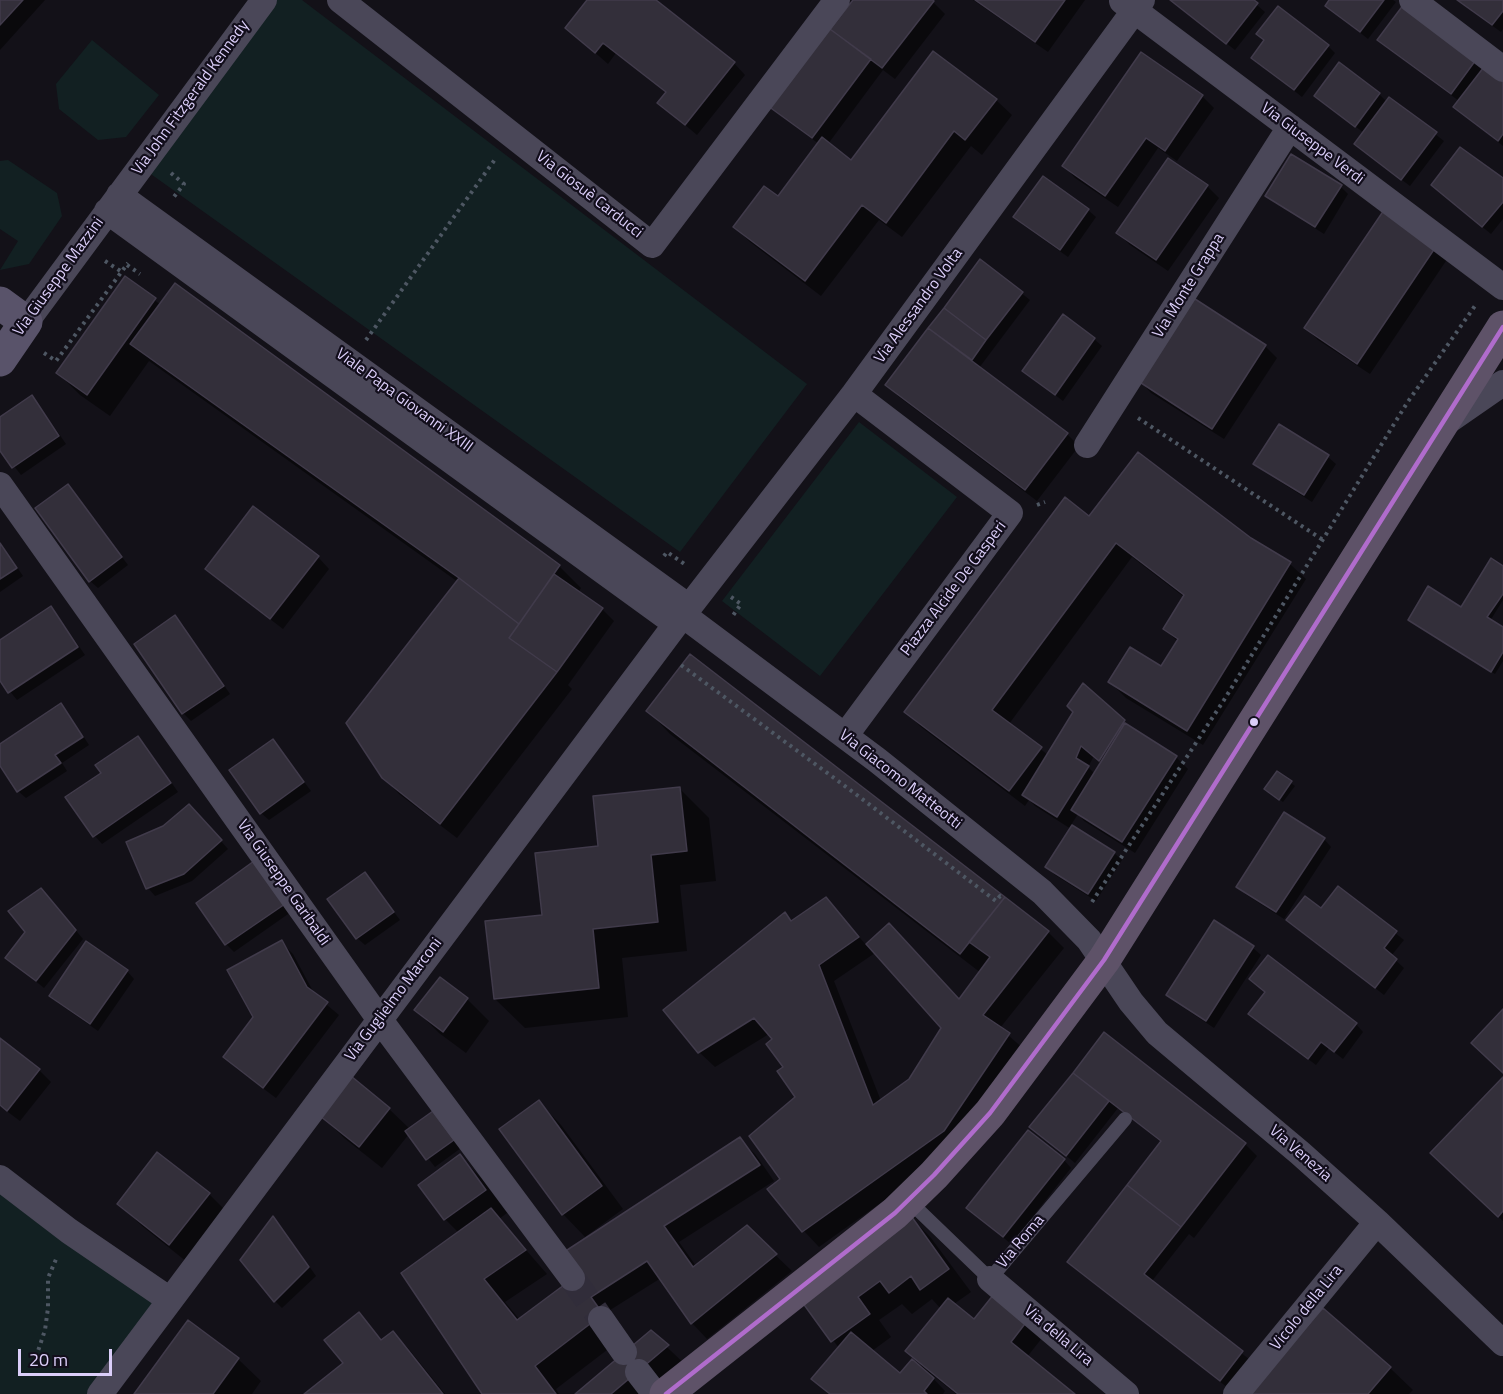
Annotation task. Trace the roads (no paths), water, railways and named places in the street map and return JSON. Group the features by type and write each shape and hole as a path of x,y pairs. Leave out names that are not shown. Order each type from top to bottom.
{"main road":[{"path":"666,1394 866,1237 909,1200 990,1113 1104,960 1503,327"}],"street":[{"name":"Via John Fitzgerald Kennedy","path":"113,203 264,0"},
{"name":"Via Giosuè Carducci","path":"340,0 652,245 837,0"},
{"path":"1412,0 1503,69"},
{"name":"Via Giuseppe Verdi","path":"1132,3 1290,127 1498,283"},
{"name":"Via Alessandro Volta","path":"683,615 854,394 1132,3"},
{"name":"Via Monte Grappa","path":"1087,445 1290,127"},
{"name":"Via Giuseppe Mazzini","path":"11,330 113,203"},
{"name":"Viale Papa Giovanni XXIII","path":"113,203 350,362 683,615"},
{"name":"Viale Papa Giovanni XXIII","path":"113,203 683,615"},
{"path":"1440,427 1503,383"},
{"name":"Piazza Alcide De Gasperi","path":"845,736 1010,513 854,394"},
{"name":"Via Giuseppe Garibaldi","path":"0,485 380,1020 572,1278"},
{"name":"Via Giacomo Matteotti","path":"683,615 845,736 1042,892 1071,919 1104,960"},
{"name":"Via Guglielmo Marconi","path":"100,1394 683,615"},
{"name":"Via Venezia","path":"1104,960 1131,1002 1157,1033 1300,1153 1377,1222 1503,1343"},
{"path":"0,1178 69,1231 171,1300"},
{"name":"Vicolo della Lira","path":"1236,1394 1377,1222"},
{"name":"Via della Lira","path":"990,1279 1126,1394"},
{"path":"601,1319 655,1394"}],"lane":[{"name":"Via Roma","path":"909,1200 990,1279 1125,1119"}],"tunnel":[{"path":"572,1278 601,1319"}]}
